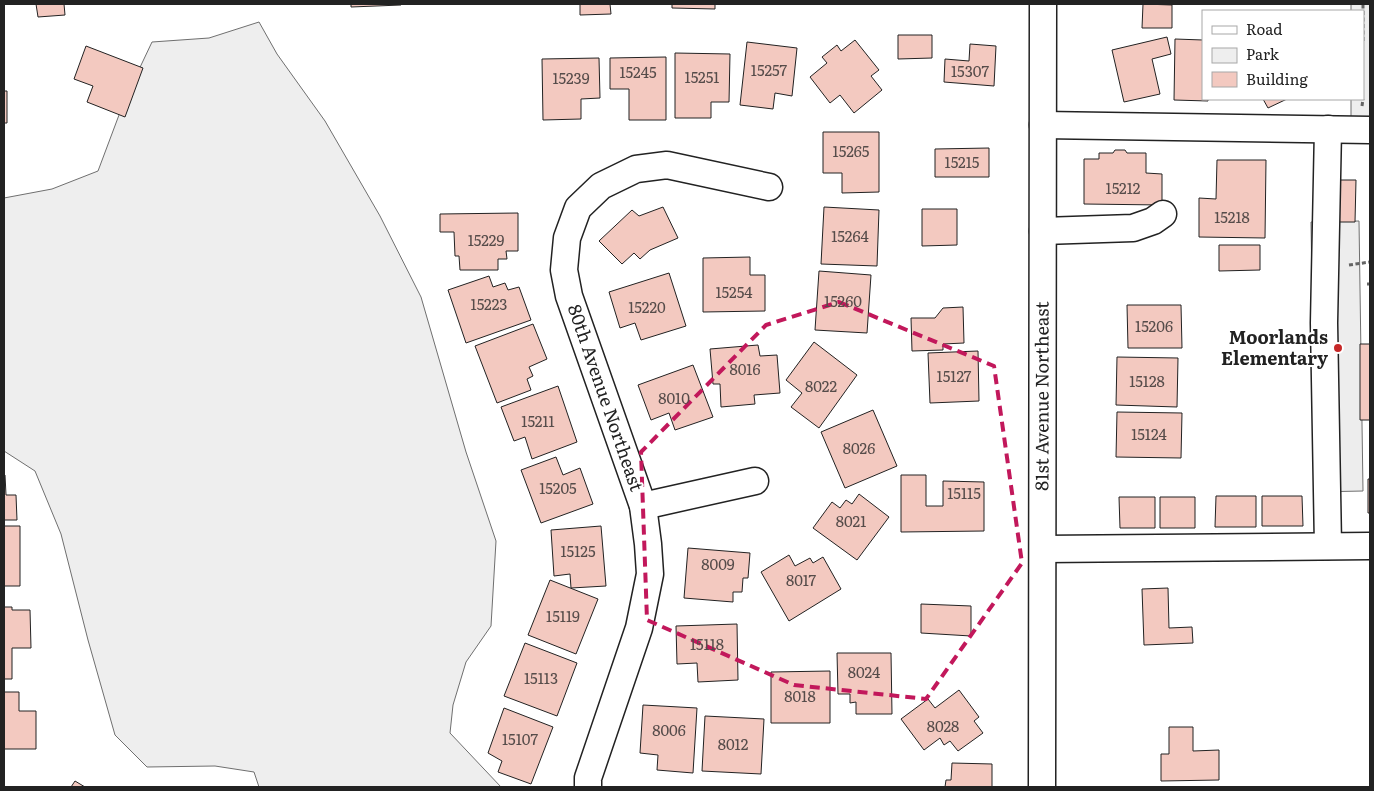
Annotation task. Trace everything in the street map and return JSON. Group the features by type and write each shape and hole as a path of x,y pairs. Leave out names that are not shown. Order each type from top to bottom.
{"street":[{"name":"81st Avenue Northeast","path":"1042,787 1044,4"},
{"path":"1043,125 1370,130"},
{"path":"1328,129 1324,323 1328,546"},
{"name":"80th Avenue Northeast","path":"594,784 639,628 650,574 648,544 642,506 567,287 564,270 567,238 578,208 601,186 636,169 667,164 769,187"},
{"path":"1043,231 1133,228 1153,221 1162,214"},
{"path":"642,506 755,481"},
{"path":"1043,549 1370,546"}],"highlighted area":[{"path":"839,302 994,366 1022,563 926,699 794,685 647,620 641,452 766,325"}],"green space":[{"path":"1351,4 1370,4 1370,137 1351,122 1351,100 1364,100 1364,10 1351,10"},
{"path":"259,22 277,54 325,121 380,216 421,297 466,452 496,541 491,626 466,662 453,705 450,733 501,787 259,787 254,772 215,766 147,767 115,735 61,534 35,471 4,451 4,198 52,189 98,171 125,99 152,42 209,38"}],"shaded area":[{"path":"1359,221 1363,491 1315,492 1311,222"}],"building":[{"path":"36,4 64,4 65,15 38,17"},
{"path":"351,4 401,4 401,5 351,7"},
{"path":"580,4 610,4 611,14 580,15"},
{"path":"672,4 715,4 715,9 672,8"},
{"path":"1143,4 1172,5 1172,28 1142,28"},
{"path":"898,35 932,35 932,58 898,59"},
{"path":"1167,37 1171,54 1152,59 1160,94 1124,102 1112,50"},
{"path":"1175,39 1202,40 1202,100 1208,101 1174,100"},
{"path":"855,40 879,70 871,76 882,90 854,113 840,95 830,103 810,77 827,63 822,57 837,45 841,51"},
{"path":"747,42 797,48 792,96 775,93 773,109 740,105"},
{"path":"970,44 996,46 994,86 944,82 945,59 969,61"},
{"path":"86,46 143,68 125,117 87,102 93,86 74,79"},
{"path":"675,53 730,54 729,102 711,102 711,118 675,118"},
{"path":"666,57 666,120 629,120 629,89 610,89 610,58"},
{"path":"599,58 600,98 581,99 581,119 543,120 542,59"},
{"path":"4,91 7,91 7,123 4,123"},
{"path":"1264,100 1285,100 1268,108"},
{"path":"823,132 879,132 879,192 842,193 842,173 823,173"},
{"path":"989,148 989,177 935,177 935,149"},
{"path":"1115,150 1125,150 1127,153 1146,153 1146,173 1162,174 1162,205 1084,204 1084,159 1099,159 1099,153 1113,153"},
{"path":"1217,160 1266,160 1265,238 1199,237 1199,198 1216,199"},
{"path":"1337,180 1356,180 1355,222 1336,222"},
{"path":"663,207 678,238 650,250 640,259 634,253 622,264 599,241 632,210 639,216"},
{"path":"824,207 879,210 877,266 821,264"},
{"path":"922,209 957,209 957,245 922,246"},
{"path":"518,213 518,251 506,251 507,259 498,259 498,270 460,270 459,256 455,256 454,232 440,232 440,214"},
{"path":"1219,245 1260,245 1260,270 1219,271"},
{"path":"750,257 750,275 765,275 765,311 703,312 703,258"},
{"path":"819,271 871,275 867,333 815,330"},
{"path":"669,273 686,326 641,340 635,323 620,328 609,292"},
{"path":"489,276 493,287 505,283 508,290 519,287 531,320 466,343 448,290"},
{"path":"1127,305 1181,305 1182,348 1128,348"},
{"path":"963,307 964,343 943,344 943,350 912,351 911,318 935,318 943,308"},
{"path":"533,324 547,359 529,367 533,376 527,379 531,390 497,403 475,346"},
{"path":"814,342 857,375 819,428 791,407 802,393 786,380"},
{"path":"1360,344 1370,344 1370,420 1360,420"},
{"path":"758,345 760,356 777,355 780,393 754,395 755,404 721,407 720,384 713,384 710,349"},
{"path":"978,351 979,401 930,403 928,353"},
{"path":"1117,357 1178,358 1177,407 1116,405"},
{"path":"693,365 713,417 675,430 669,413 651,420 638,385"},
{"path":"558,386 577,442 532,459 525,437 514,441 501,407"},
{"path":"873,410 897,466 845,488 821,432"},
{"path":"1117,412 1182,413 1181,458 1116,457"},
{"path":"556,457 563,475 580,468 593,504 541,523 521,470"},
{"path":"4,475 6,495 16,495 17,520 4,520"},
{"path":"901,475 926,475 926,506 943,506 943,481 984,482 984,531 901,532"},
{"path":"1368,479 1370,479 1370,513 1368,513"},
{"path":"859,494 889,517 857,560 813,528 832,502 840,508 846,500 852,504"},
{"path":"1216,496 1256,496 1256,527 1215,527"},
{"path":"1262,496 1302,496 1303,526 1262,526"},
{"path":"1119,497 1155,497 1155,528 1120,528"},
{"path":"1160,497 1195,497 1195,528 1160,528"},
{"path":"4,526 20,526 20,586 4,586"},
{"path":"601,526 606,586 571,588 570,574 554,576 551,530"},
{"path":"688,548 750,553 748,578 743,578 742,592 733,592 733,602 684,598"},
{"path":"789,555 795,566 810,558 813,563 823,557 841,589 789,621 761,572"},
{"path":"550,580 598,599 576,654 528,635"},
{"path":"1168,588 1169,628 1192,627 1193,643 1144,645 1142,589"},
{"path":"921,604 971,606 971,636 921,633"},
{"path":"4,607 12,607 12,610 30,610 31,648 12,648 12,679 4,679"},
{"path":"737,624 738,680 698,682 697,663 677,664 676,626"},
{"path":"525,643 577,663 557,716 504,696"},
{"path":"837,653 891,653 892,714 856,714 856,702 850,703 850,694 838,694"},
{"path":"830,671 830,723 771,723 771,672"},
{"path":"959,690 979,717 974,721 983,733 958,751 950,741 944,745 940,738 924,750 901,719 928,699 935,708"},
{"path":"4,692 19,692 19,711 36,711 36,749 4,749"},
{"path":"643,705 697,708 693,773 657,770 658,755 640,753"},
{"path":"504,708 553,727 531,784 498,772 502,761 488,753"},
{"path":"705,716 764,719 761,774 702,771"},
{"path":"1169,727 1193,727 1193,751 1219,750 1219,780 1161,781 1161,754 1169,754"},
{"path":"952,763 992,764 992,787 945,787 946,780 951,780"},
{"path":"75,781 85,787 71,787"}],"place":[{"name":"Moorlands Elementary","path":"1338,348"}]}
